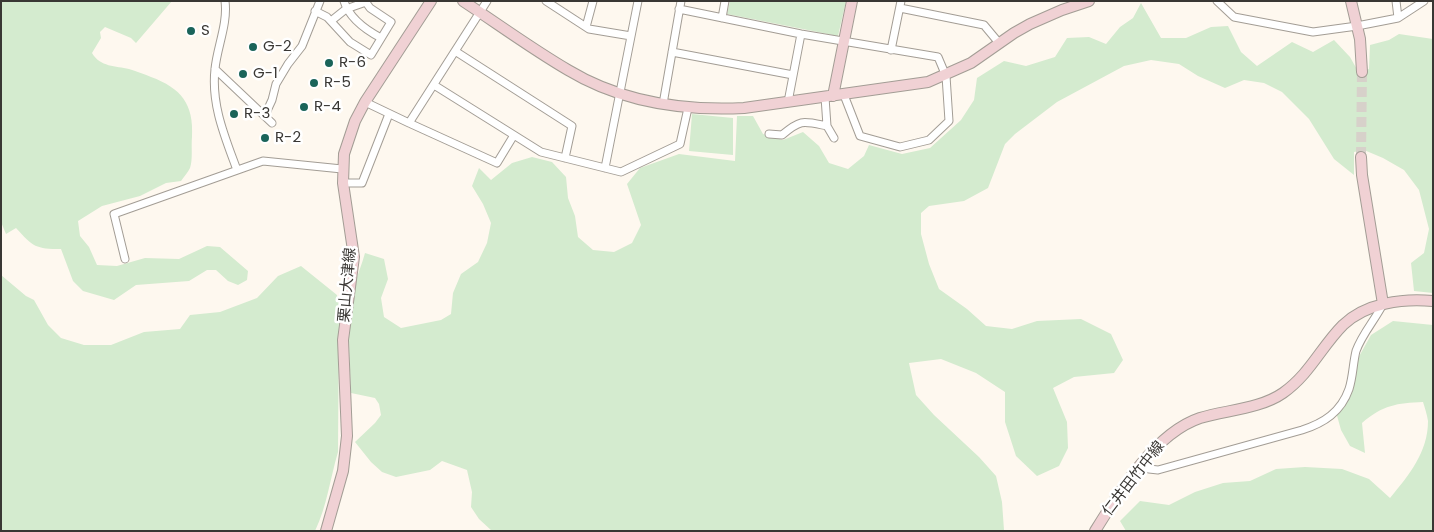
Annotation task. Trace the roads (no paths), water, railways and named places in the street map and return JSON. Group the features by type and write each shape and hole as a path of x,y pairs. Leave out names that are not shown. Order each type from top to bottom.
{"main road":[{"name":"栗山大津線","path":"326,531 343,471 347,436 344,340 354,257 343,183 344,154 348,140 365,102 431,1"},
{"path":"463,1 568,70 593,83 642,100 688,108 744,108 928,82 946,76 971,63 1030,24 1086,2"},
{"path":"829,97 844,42 852,1"},
{"path":"1351,1 1357,26 1362,72"},
{"path":"1361,157 1362,176 1382,304"},
{"name":"仁井田竹中線","path":"1095,531 1114,501 1152,451 1170,434 1198,419 1261,403 1281,394 1302,378 1343,324 1357,314 1382,304 1416,299 1433,301"}],"street":[{"path":"225,1 226,15 215,69 214,99 219,120 237,170"},
{"path":"265,115 272,100 276,84 302,46 320,1"},
{"path":"344,1 346,9 359,23 381,38"},
{"path":"409,123 488,1"},
{"path":"546,1 593,30 631,36"},
{"path":"586,27 594,1"},
{"path":"605,168 638,1"},
{"path":"722,18 725,1"},
{"path":"1217,1 1234,17 1313,32 1398,18 1424,1"},
{"path":"1396,1 1398,18"},
{"path":"315,11 327,17 350,42 371,55 391,22 370,8 365,2 346,9 331,21"},
{"path":"891,50 900,4 984,25 999,43"},
{"path":"663,104 680,5 722,18 938,58 946,76 949,121 929,140 900,147 860,136 844,95"},
{"path":"788,102 801,34"},
{"path":"455,51 572,126 565,158"},
{"path":"672,52 793,75"},
{"path":"215,69 272,122"},
{"path":"434,84 541,152 621,172 680,144 688,108"},
{"path":"829,97 827,126 834,138"},
{"path":"365,102 497,163 514,135"},
{"path":"343,183 362,183 389,114"},
{"path":"769,134 782,135 797,123 805,122 827,126"},
{"path":"125,259 114,214 263,161 342,169"},
{"path":"1142,464 1149,469 1158,470 1302,430 1325,421 1334,414 1349,389 1356,351 1382,304"}],"tunnel":[{"path":"1361,157 1362,72"}],"place":[{"name":"S","path":"191,31"},
{"name":"G-2","path":"253,47"},
{"name":"R-6","path":"329,63"},
{"name":"G-1","path":"243,74"},
{"name":"R-5","path":"314,83"},
{"name":"R-4","path":"304,107"},
{"name":"R-3","path":"234,114"},
{"name":"R-2","path":"265,138"}]}
